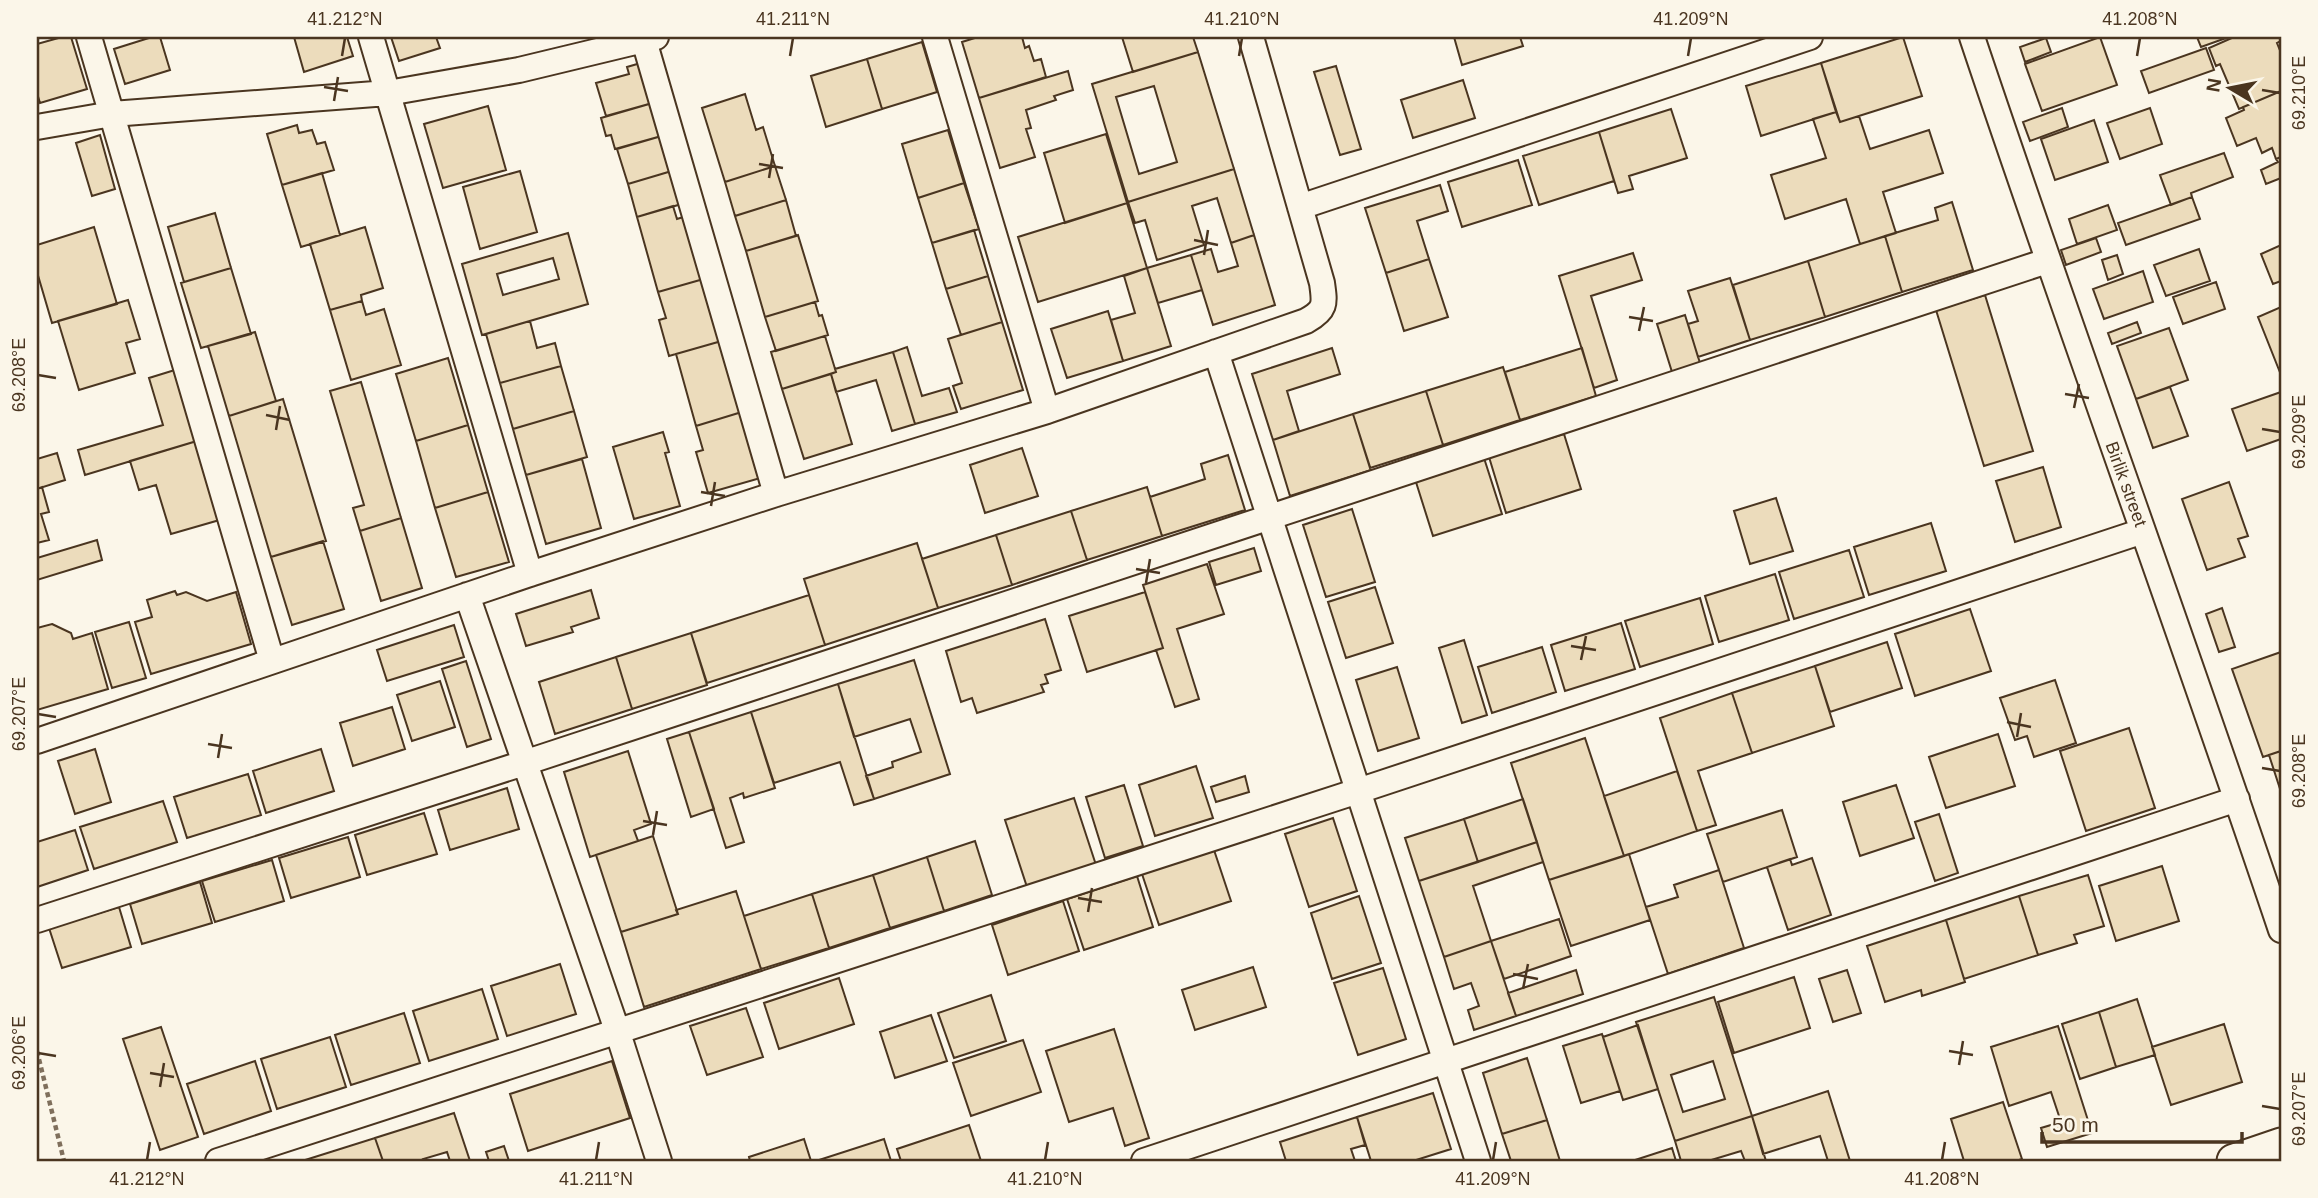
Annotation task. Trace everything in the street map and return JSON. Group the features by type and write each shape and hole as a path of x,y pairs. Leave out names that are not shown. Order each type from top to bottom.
{"main road":[{"path":"2234,1161 2281,1145"}],"street":[{"path":"89,37 272,661"},
{"path":"371,37 530,574"},
{"path":"935,37 1047,411"},
{"path":"37,741 530,574 776,494 1047,411 1306,321 1319,314 1324,301 1322,283 1251,37"},
{"path":"1300,207 1811,37"},
{"name":"Birlik street","path":"1972,37 2047,261 2281,930"},
{"path":"37,127 111,114 388,93 519,71 648,38 776,494"},
{"path":"37,920 524,763 2047,261"},
{"path":"1216,352 1478,1161"},
{"path":"218,1161 1358,791 2143,531"},
{"path":"467,595 618,1033 659,1161"},
{"path":"1144,1161 2237,799"}],"path":[{"path":"37,1051 64,1161"}],"building":[{"path":"71,37 87,89 40,103 37,93 37,44"},
{"path":"160,37 170,70 125,84 114,49"},
{"path":"294,37 347,37 353,56 304,72"},
{"path":"391,37 436,37 440,48 399,61"},
{"path":"978,37 1022,37 1025,48 1029,46 1034,61 1041,59 1046,77 979,98 962,42"},
{"path":"1122,37 1193,37 1198,52 1133,72"},
{"path":"1454,37 1520,37 1523,46 1462,65"},
{"path":"1903,37 1922,96 1840,122 1821,63"},
{"path":"2100,37 2117,85 2042,111 2025,64"},
{"path":"2197,37 2229,37 2201,47"},
{"path":"2234,37 2281,37 2281,41 2277,43 2281,53 2281,91 2239,109 2220,64 2216,66 2209,48"},
{"path":"2046,38 2051,52 2025,62 2020,47"},
{"path":"922,42 937,92 882,109 867,59"},
{"path":"2206,48 2214,70 2149,93 2141,71"},
{"path":"1198,52 1234,169 1128,202 1092,84","holes":["1154,86 1177,162 1139,174 1116,97"]},
{"path":"867,59 882,109 826,127 811,76"},
{"path":"644,62 656,102 606,116 596,83 629,74 627,67"},
{"path":"1821,63 1836,112 1761,136 1746,86"},
{"path":"1336,66 1361,149 1340,155 1314,72"},
{"path":"1068,71 1073,90 1054,96 1056,100 1026,110 1031,128 1026,129 1035,157 1000,168 979,98"},
{"path":"1463,80 1475,118 1413,138 1401,100"},
{"path":"2281,91 2281,157 2276,159 2272,148 2262,153 2256,138 2237,146 2226,118 2244,110 2243,107"},
{"path":"745,94 756,130 763,127 775,166 725,182 702,108"},
{"path":"656,102 665,135 615,149 611,135 606,136 601,118"},
{"path":"488,106 506,170 443,188 424,124"},
{"path":"2062,108 2068,127 2030,141 2023,122"},
{"path":"2150,108 2162,144 2120,159 2107,123"},
{"path":"1671,109 1687,158 1629,176 1633,189 1618,193 1599,132"},
{"path":"1836,112 1840,122 1859,116 1870,149 1929,130 1943,173 1883,192 1896,233 1860,244 1846,199 1785,219 1771,175 1826,158 1813,119"},
{"path":"2094,120 2108,162 2055,180 2041,139"},
{"path":"297,125 299,133 312,130 317,144 325,142 334,170 282,185 267,134"},
{"path":"948,130 964,183 918,198 902,144"},
{"path":"1599,132 1614,181 1539,205 1523,156"},
{"path":"1106,134 1127,203 1065,223 1044,153"},
{"path":"100,135 115,189 92,196 76,143"},
{"path":"665,135 675,170 628,184 617,149"},
{"path":"2224,153 2233,177 2191,193 2192,197 2171,205 2160,175"},
{"path":"2281,157 2281,178 2266,184 2261,170 2278,162 2276,159"},
{"path":"1518,160 1532,205 1462,227 1448,182"},
{"path":"775,166 786,200 735,216 725,182"},
{"path":"1234,169 1254,235 1231,243 1217,198 1192,206 1204,245 1157,260 1145,220 1135,223 1128,202"},
{"path":"675,170 685,203 637,217 628,184"},
{"path":"520,171 537,232 480,249 463,187"},
{"path":"322,173 340,235 301,247 282,185"},
{"path":"964,183 979,229 932,243 918,198"},
{"path":"1440,185 1448,211 1417,221 1429,259 1386,273 1365,208"},
{"path":"2192,197 2200,219 2126,245 2118,223"},
{"path":"786,200 796,236 746,251 735,216"},
{"path":"1952,202 1973,270 1902,292 1885,236 1938,220 1935,208"},
{"path":"1127,203 1147,268 1038,302 1018,237"},
{"path":"2108,205 2117,230 2077,244 2069,219"},
{"path":"673,206 677,219 690,215 707,278 658,292 637,217"},
{"path":"215,213 231,268 184,282 168,227"},
{"path":"94,227 117,304 52,323 37,272 37,245"},
{"path":"365,227 383,288 361,295 362,301 330,310 310,244"},
{"path":"974,230 988,276 946,289 932,243"},
{"path":"568,233 588,304 482,335 462,264","holes":["553,258 559,279 503,295 497,274"]},
{"path":"798,235 818,301 765,317 746,251"},
{"path":"1254,235 1275,305 1213,325 1191,255 1211,249 1218,272 1238,266 1231,243"},
{"path":"1885,236 1902,292 1825,317 1808,261"},
{"path":"2096,238 2101,252 2066,265 2061,250"},
{"path":"2281,245 2281,281 2273,284 2261,254"},
{"path":"2199,249 2210,281 2166,296 2154,265"},
{"path":"1633,253 1642,280 1591,296 1617,380 1594,388 1559,276"},
{"path":"1191,255 1202,290 1158,303 1147,268"},
{"path":"2117,255 2123,274 2108,280 2102,260"},
{"path":"1429,259 1448,317 1404,331 1386,273"},
{"path":"1808,261 1825,317 1750,340 1733,285"},
{"path":"231,268 251,334 201,348 181,283"},
{"path":"1147,268 1171,346 1123,361 1111,320 1135,313 1124,276"},
{"path":"2143,271 2153,302 2104,319 2093,289"},
{"path":"988,276 1002,322 961,335 946,289"},
{"path":"707,278 725,340 669,356 659,320 666,318 658,292"},
{"path":"1730,278 1750,340 1698,357 1688,324 1698,321 1688,291"},
{"path":"2216,282 2225,309 2183,324 2173,297"},
{"path":"1985,295 2033,451 1984,466 1936,310"},
{"path":"128,300 140,339 126,343 135,373 79,390 58,321"},
{"path":"362,301 366,315 384,309 401,365 351,380 330,310"},
{"path":"815,302 828,335 776,351 765,317"},
{"path":"2281,307 2281,375 2258,317"},
{"path":"1108,311 1123,361 1067,378 1051,329"},
{"path":"1685,315 1700,363 1672,372 1657,324"},
{"path":"530,321 537,348 555,343 561,366 500,383 486,334"},
{"path":"1002,322 1023,390 961,409 953,386 962,383 948,339"},
{"path":"2137,322 2141,333 2112,344 2108,333"},
{"path":"2169,328 2188,380 2136,399 2117,346"},
{"path":"255,332 276,401 229,416 208,346"},
{"path":"825,336 836,372 782,389 771,352"},
{"path":"725,340 745,411 696,426 676,354"},
{"path":"907,347 922,396 949,388 957,412 915,424 893,352"},
{"path":"1332,348 1340,374 1287,391 1299,431 1273,440 1252,374"},
{"path":"1582,348 1596,396 1520,420 1505,372"},
{"path":"893,352 915,424 892,431 876,380 836,392 831,374 836,372 835,369"},
{"path":"448,358 468,425 416,441 396,374"},
{"path":"561,366 574,411 513,429 500,383"},
{"path":"1503,367 1520,420 1443,445 1426,391"},
{"path":"178,369 200,440 85,475 78,450 163,425 149,378"},
{"path":"831,374 852,444 804,459 782,389"},
{"path":"361,382 401,518 360,531 353,508 364,505 330,391"},
{"path":"2170,387 2188,436 2153,448 2136,399"},
{"path":"1426,391 1443,445 1370,468 1353,414"},
{"path":"2281,392 2281,439 2247,451 2232,409"},
{"path":"283,399 326,541 271,557 229,416"},
{"path":"574,411 587,457 526,475 513,429"},
{"path":"745,411 764,477 708,493 696,452 703,450 696,426"},
{"path":"1353,414 1371,470 1290,496 1273,440"},
{"path":"468,425 488,492 435,508 416,441"},
{"path":"663,432 669,452 665,453 680,506 634,519 613,447"},
{"path":"1564,434 1581,489 1506,513 1489,457"},
{"path":"200,440 223,519 171,534 156,485 139,490 130,461"},
{"path":"1022,448 1038,496 985,513 970,465"},
{"path":"57,453 65,480 37,489 37,459"},
{"path":"1228,455 1245,510 1162,536 1150,497 1205,479 1201,464"},
{"path":"1484,458 1502,514 1433,536 1415,479"},
{"path":"582,459 601,528 546,544 526,475"},
{"path":"2043,467 2061,527 2015,542 1996,481"},
{"path":"2229,482 2248,536 2238,539 2245,557 2207,570 2182,499"},
{"path":"42,487 49,512 41,514 49,540 37,543 37,489"},
{"path":"1147,487 1162,536 1087,560 1071,511"},
{"path":"488,492 509,562 456,577 435,508"},
{"path":"1776,498 1793,551 1750,564 1734,511"},
{"path":"1352,509 1375,582 1326,597 1303,525"},
{"path":"1071,511 1087,560 1012,585 996,535"},
{"path":"401,518 422,588 381,601 360,531"},
{"path":"1931,523 1946,571 1869,595 1854,547"},
{"path":"996,535 1012,585 938,608 922,559"},
{"path":"97,540 102,560 37,580 37,558"},
{"path":"323,541 344,609 292,625 271,557"},
{"path":"917,543 938,608 825,645 804,579"},
{"path":"1254,548 1261,571 1216,585 1209,562"},
{"path":"1849,550 1864,597 1794,619 1779,572"},
{"path":"1207,564 1224,614 1177,629 1199,699 1175,707 1156,650 1163,648 1143,585"},
{"path":"1775,574 1789,620 1719,642 1705,596"},
{"path":"1375,587 1393,643 1346,658 1328,602"},
{"path":"591,590 599,618 571,627 573,632 526,646 516,614"},
{"path":"175,591 177,595 186,592 207,601 236,592 251,644 151,674 135,622 152,617 147,600"},
{"path":"1145,592 1163,648 1087,672 1069,616"},
{"path":"809,595 825,645 707,683 691,633"},
{"path":"1700,598 1713,644 1640,667 1625,621"},
{"path":"2222,608 2235,647 2219,652 2206,614"},
{"path":"1970,609 1991,671 1915,696 1895,634"},
{"path":"1045,619 1061,670 1045,675 1048,683 1041,685 1044,692 977,713 972,698 961,702 946,651"},
{"path":"129,622 146,678 112,688 95,632"},
{"path":"1621,623 1635,669 1565,691 1551,645"},
{"path":"52,624 71,633 73,639 92,633 108,689 37,710 37,628"},
{"path":"454,625 464,657 387,681 377,650"},
{"path":"691,633 707,685 632,709 616,657"},
{"path":"1464,640 1487,715 1462,723 1439,648"},
{"path":"1887,642 1902,688 1830,712 1815,666"},
{"path":"1542,647 1556,692 1492,713 1478,667"},
{"path":"2281,652 2281,751 2263,757 2232,669"},
{"path":"616,657 632,709 555,734 539,682"},
{"path":"914,660 950,774 874,799 866,776 893,767 892,762 921,752 910,719 854,737 838,684"},
{"path":"466,661 491,739 467,747 442,669"},
{"path":"1815,666 1834,726 1752,753 1732,693"},
{"path":"1397,667 1419,738 1378,751 1356,680"},
{"path":"2055,680 2076,743 2034,757 2027,736 2015,740 2000,698"},
{"path":"440,681 455,727 412,741 397,695"},
{"path":"838,684 874,799 854,805 840,762 774,783 751,712"},
{"path":"1732,693 1752,753 1698,771 1716,825 1697,831 1660,718"},
{"path":"392,707 405,749 353,766 340,723"},
{"path":"751,712 775,788 744,798 743,793 730,798 744,842 726,848 689,732"},
{"path":"2129,728 2155,808 2086,831 2060,751"},
{"path":"689,732 714,809 691,817 667,739"},
{"path":"1998,734 2015,786 1946,808 1929,757"},
{"path":"1585,738 1624,856 1549,880 1511,763"},
{"path":"95,749 111,802 75,814 58,761"},
{"path":"321,749 334,791 266,813 253,771"},
{"path":"628,751 651,824 634,830 638,841 590,857 564,772"},
{"path":"2281,751 2281,792 2269,755"},
{"path":"1196,766 1213,818 1155,836 1139,785"},
{"path":"1677,771 1697,831 1624,856 1604,796"},
{"path":"248,774 261,815 187,838 174,797"},
{"path":"1245,776 1249,792 1216,802 1211,787"},
{"path":"1124,785 1143,846 1105,858 1086,797"},
{"path":"1896,785 1914,838 1860,856 1843,802"},
{"path":"507,788 519,829 450,850 438,810"},
{"path":"1074,798 1096,865 1027,887 1005,820"},
{"path":"1523,799 1537,842 1478,862 1464,819"},
{"path":"163,801 177,842 94,869 80,827"},
{"path":"1782,810 1797,857 1723,882 1707,834"},
{"path":"424,813 437,854 367,875 355,835"},
{"path":"1939,814 1958,873 1935,881 1915,822"},
{"path":"1333,818 1357,891 1309,907 1285,834"},
{"path":"1464,819 1478,862 1419,881 1405,838"},
{"path":"75,830 88,870 37,887 37,842"},
{"path":"653,836 678,914 621,932 596,855"},
{"path":"348,837 360,877 291,898 279,858"},
{"path":"975,841 992,895 944,911 927,857"},
{"path":"1537,842 1543,862 1473,886 1491,941 1444,957 1419,881"},
{"path":"1214,850 1231,901 1159,925 1142,874"},
{"path":"1629,854 1650,920 1571,946 1549,880"},
{"path":"927,857 944,911 890,928 873,875"},
{"path":"1812,858 1831,915 1788,930 1767,867 1790,859 1792,865"},
{"path":"272,860 284,901 215,922 202,881"},
{"path":"2162,866 2179,921 2116,941 2099,886"},
{"path":"1719,870 1744,948 1668,974 1646,907 1678,897 1674,885"},
{"path":"873,875 890,928 829,948 812,894"},
{"path":"2088,875 2104,926 2074,935 2077,943 2038,955 2019,896"},
{"path":"1137,876 1153,927 1084,950 1067,899"},
{"path":"200,882 212,923 142,944 130,904"},
{"path":"736,891 761,969 644,1007 621,932 678,914 676,910"},
{"path":"812,894 829,948 761,969 744,916"},
{"path":"1359,896 1381,963 1332,979 1311,913"},
{"path":"2019,896 2038,955 1964,979 1946,920"},
{"path":"1063,901 1079,951 1008,975 992,925"},
{"path":"119,907 131,947 62,968 49,928"},
{"path":"1559,919 1571,956 1504,979 1491,941"},
{"path":"1946,920 1965,982 1922,996 1921,990 1885,1002 1867,946"},
{"path":"1491,941 1516,1016 1474,1030 1468,1010 1479,1006 1471,983 1454,989 1444,957"},
{"path":"560,964 576,1014 507,1036 491,986"},
{"path":"1253,967 1266,1007 1195,1030 1182,990"},
{"path":"1383,968 1406,1039 1358,1055 1334,983"},
{"path":"1576,970 1583,994 1516,1016 1508,993"},
{"path":"1847,970 1861,1013 1833,1022 1819,979"},
{"path":"1794,977 1810,1028 1734,1053 1718,1002"},
{"path":"839,978 854,1024 779,1049 764,1003"},
{"path":"482,989 498,1039 429,1061 413,1011"},
{"path":"991,995 1006,1041 954,1058 938,1013"},
{"path":"1714,997 1752,1116 1675,1141 1636,1022","holes":["1713,1061 1725,1099 1683,1112 1671,1075"]},
{"path":"2137,999 2155,1055 2116,1067 2099,1012"},
{"path":"746,1008 763,1057 707,1075 690,1026"},
{"path":"2099,1012 2116,1067 2080,1079 2062,1024"},
{"path":"404,1013 420,1063 351,1085 335,1035"},
{"path":"931,1015 947,1061 895,1078 880,1032"},
{"path":"2224,1024 2242,1082 2171,1105 2152,1047"},
{"path":"1638,1025 1658,1089 1623,1100 1603,1037"},
{"path":"2058,1026 2092,1133 2047,1147 2041,1128 2061,1122 2051,1092 2009,1106 1991,1047"},
{"path":"161,1027 198,1137 160,1150 123,1039"},
{"path":"1114,1029 1149,1138 1125,1146 1113,1108 1069,1122 1046,1051"},
{"path":"1602,1034 1620,1091 1581,1103 1563,1046"},
{"path":"330,1037 346,1087 277,1109 261,1059"},
{"path":"1023,1040 1041,1092 971,1116 953,1063"},
{"path":"1527,1058 1547,1120 1502,1134 1483,1073"},
{"path":"255,1061 271,1111 204,1134 187,1084"},
{"path":"612,1061 630,1118 528,1151 510,1094"},
{"path":"1828,1091 1850,1161 1828,1161 1820,1136 1763,1154 1752,1116"},
{"path":"1433,1093 1451,1149 1413,1161 1371,1161 1357,1117"},
{"path":"2003,1102 2022,1159 1964,1161 1951,1119"},
{"path":"454,1113 470,1161 450,1161 447,1152 423,1159 424,1161 383,1161 375,1138"},
{"path":"1752,1116 1766,1161 1745,1161 1741,1151 1708,1161 1681,1161 1675,1141"},
{"path":"1357,1117 1365,1145 1351,1149 1355,1161 1286,1161 1280,1142"},
{"path":"1547,1120 1560,1161 1511,1161 1502,1134"},
{"path":"969,1125 981,1161 901,1161 897,1149"},
{"path":"375,1138 383,1161 302,1161"},
{"path":"804,1139 811,1161 750,1161 749,1157"},
{"path":"884,1139 891,1161 819,1161 819,1160"},
{"path":"504,1146 509,1161 489,1161 486,1152"},
{"path":"1672,1148 1676,1161 1632,1161"}]}
